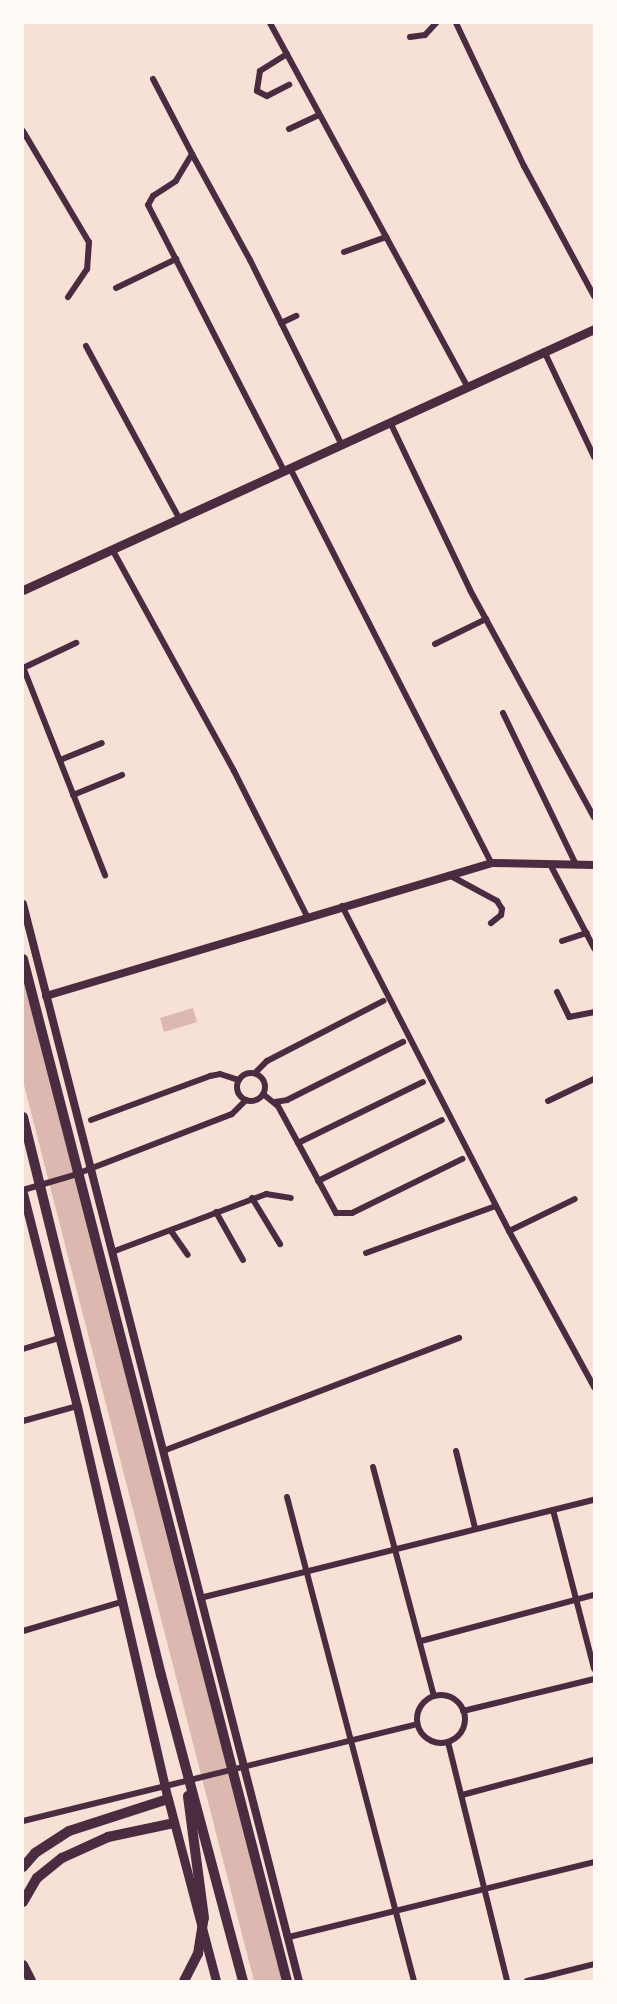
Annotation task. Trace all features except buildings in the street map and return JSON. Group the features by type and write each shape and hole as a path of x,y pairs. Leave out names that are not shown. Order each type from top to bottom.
{"highway":[{"path":"23,959 287,1981"},
{"path":"23,1116 185,1768 243,1981"},
{"path":"184,1981 198,1954 204,1918 185,1768"},
{"path":"23,1867 50,1842 94,1821 168,1799"},
{"path":"23,1902 37,1878 62,1858 108,1837 174,1823"},
{"path":"23,1965 31,1981"}],"main road":[{"path":"23,590 594,329"},
{"path":"23,1191 77,1405 168,1799 216,1981"}],"street":[{"path":"270,23 468,387"},
{"path":"410,37 425,36 436,23"},
{"path":"456,23 524,166 594,296"},
{"path":"287,54 260,71 257,91 267,96 289,85"},
{"path":"153,79 342,445"},
{"path":"289,129 320,114"},
{"path":"23,131 89,242 87,269 68,297"},
{"path":"192,154 176,181 153,195 148,205 491,863"},
{"path":"344,252 386,237"},
{"path":"116,288 176,258"},
{"path":"281,323 296,316"},
{"path":"86,346 179,518"},
{"path":"544,351 594,457"},
{"path":"390,422 486,619 594,817"},
{"path":"112,549 234,771 307,916"},
{"path":"435,644 486,619"},
{"path":"76,643 23,667 105,876"},
{"path":"503,713 576,866"},
{"path":"60,760 102,743"},
{"path":"73,794 122,775"},
{"path":"46,996 342,905 491,863 594,865"},
{"path":"551,866 594,948"},
{"path":"449,875 497,901 502,909 501,915 491,923"},
{"path":"23,904 299,1981"},
{"path":"342,905 509,1231 594,1387"},
{"path":"562,941 587,933"},
{"path":"557,992 569,1017 594,1012"},
{"path":"255,1073 264,1083 263,1094 258,1100 246,1100 238,1093 239,1080 246,1074 255,1073 267,1061 383,1001"},
{"path":"275,1102 287,1100 403,1042"},
{"path":"91,1121 210,1076 220,1074 239,1080"},
{"path":"548,1101 594,1079"},
{"path":"298,1143 423,1082"},
{"path":"263,1094 275,1102 332,1208 342,1215 462,1159"},
{"path":"23,1191 91,1169 232,1114 246,1100"},
{"path":"318,1181 442,1121"},
{"path":"112,1252 265,1194 291,1198"},
{"path":"252,1198 280,1244"},
{"path":"509,1231 575,1199"},
{"path":"366,1253 496,1206"},
{"path":"216,1212 243,1260"},
{"path":"171,1231 188,1255"},
{"path":"23,1349 60,1338"},
{"path":"163,1451 459,1338"},
{"path":"23,1421 77,1405"},
{"path":"456,1451 475,1528"},
{"path":"373,1467 434,1696"},
{"path":"287,1497 414,1981"},
{"path":"200,1598 594,1500"},
{"path":"553,1510 594,1669"},
{"path":"421,1641 594,1595"},
{"path":"23,1631 121,1602"},
{"path":"463,1710 594,1679"},
{"path":"434,1696 454,1699 463,1710 464,1725 461,1732 448,1742 440,1743 425,1738 417,1724 418,1710 434,1696"},
{"path":"23,1821 417,1724"},
{"path":"448,1742 507,1981"},
{"path":"461,1795 594,1760"},
{"path":"289,1937 594,1862"},
{"path":"527,1981 594,1964"}],"shaded area":[{"path":"23,973 282,1981 254,1981 23,1081"},
{"path":"193,1008 197,1022 164,1032 160,1018"}]}
